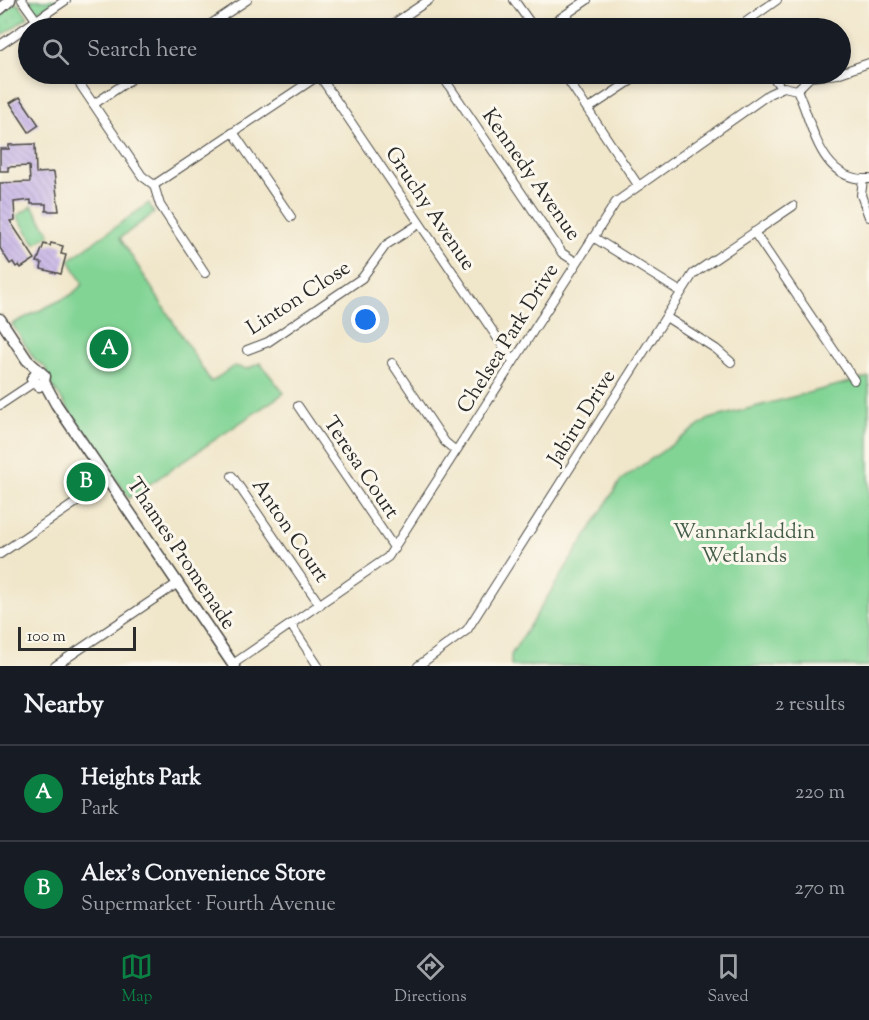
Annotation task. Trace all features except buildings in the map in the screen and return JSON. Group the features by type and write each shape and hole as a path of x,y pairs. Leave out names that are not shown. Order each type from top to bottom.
{"main road":[{"path":"0,9 10,0"},
{"name":"Thames Promenade","path":"0,319 38,380 110,480 234,665"}],"street":[{"path":"22,0 35,18"},
{"path":"39,18 66,0"},
{"path":"221,18 248,0"},
{"path":"403,18 429,0"},
{"path":"514,0 527,18"},
{"path":"561,18 587,0"},
{"path":"749,18 777,0"},
{"path":"0,45 18,32"},
{"path":"851,69 869,63"},
{"path":"80,84 142,176 154,185 160,205 206,273"},
{"path":"94,104 124,84"},
{"path":"154,185 305,84"},
{"name":"Gruchy Avenue","path":"327,84 513,361"},
{"name":"Kennedy Avenue","path":"448,84 562,253 576,262"},
{"path":"571,84 638,185"},
{"path":"588,109 626,84"},
{"path":"778,84 781,88 790,87 796,90 826,159 836,169 866,180 861,195 869,217"},
{"path":"796,90 802,84"},
{"name":"Chelsea Park Drive","path":"234,665 376,567 395,549 616,202 727,124 739,113 781,88"},
{"path":"233,132 291,217"},
{"name":"Jabiru Drive","path":"423,665 467,630 693,274 793,206"},
{"name":"Linton Close","path":"247,350 268,342 362,278 386,245 419,224"},
{"path":"754,232 854,380"},
{"path":"593,237 681,292"},
{"path":"666,317 716,348 731,362"},
{"path":"392,363 445,442 456,451"},
{"path":"0,405 38,380"},
{"name":"Teresa Court","path":"298,406 395,549"},
{"name":"Anton Court","path":"232,476 320,605"},
{"path":"0,554 110,480"},
{"path":"55,666 178,583"},
{"path":"291,625 318,666"}],"green space":[{"path":"30,0 58,0 38,11 34,9"},
{"path":"13,4 19,4 28,17 18,18 18,24 0,37 0,17"},
{"path":"149,203 154,213 120,238 211,382 234,366 247,369 260,363 284,393 129,498 49,381 46,368 35,360 12,324 71,295 83,284 69,260"},
{"path":"32,206 50,234 35,244 17,216"},
{"name":"Wannarkladdin Wetlands","path":"869,377 869,666 511,666 511,655 621,480 709,419"}],"place":[{"name":"Heights Park","path":"109,349"},
{"name":"Alex's Convenience Store","path":"86,482"}]}
